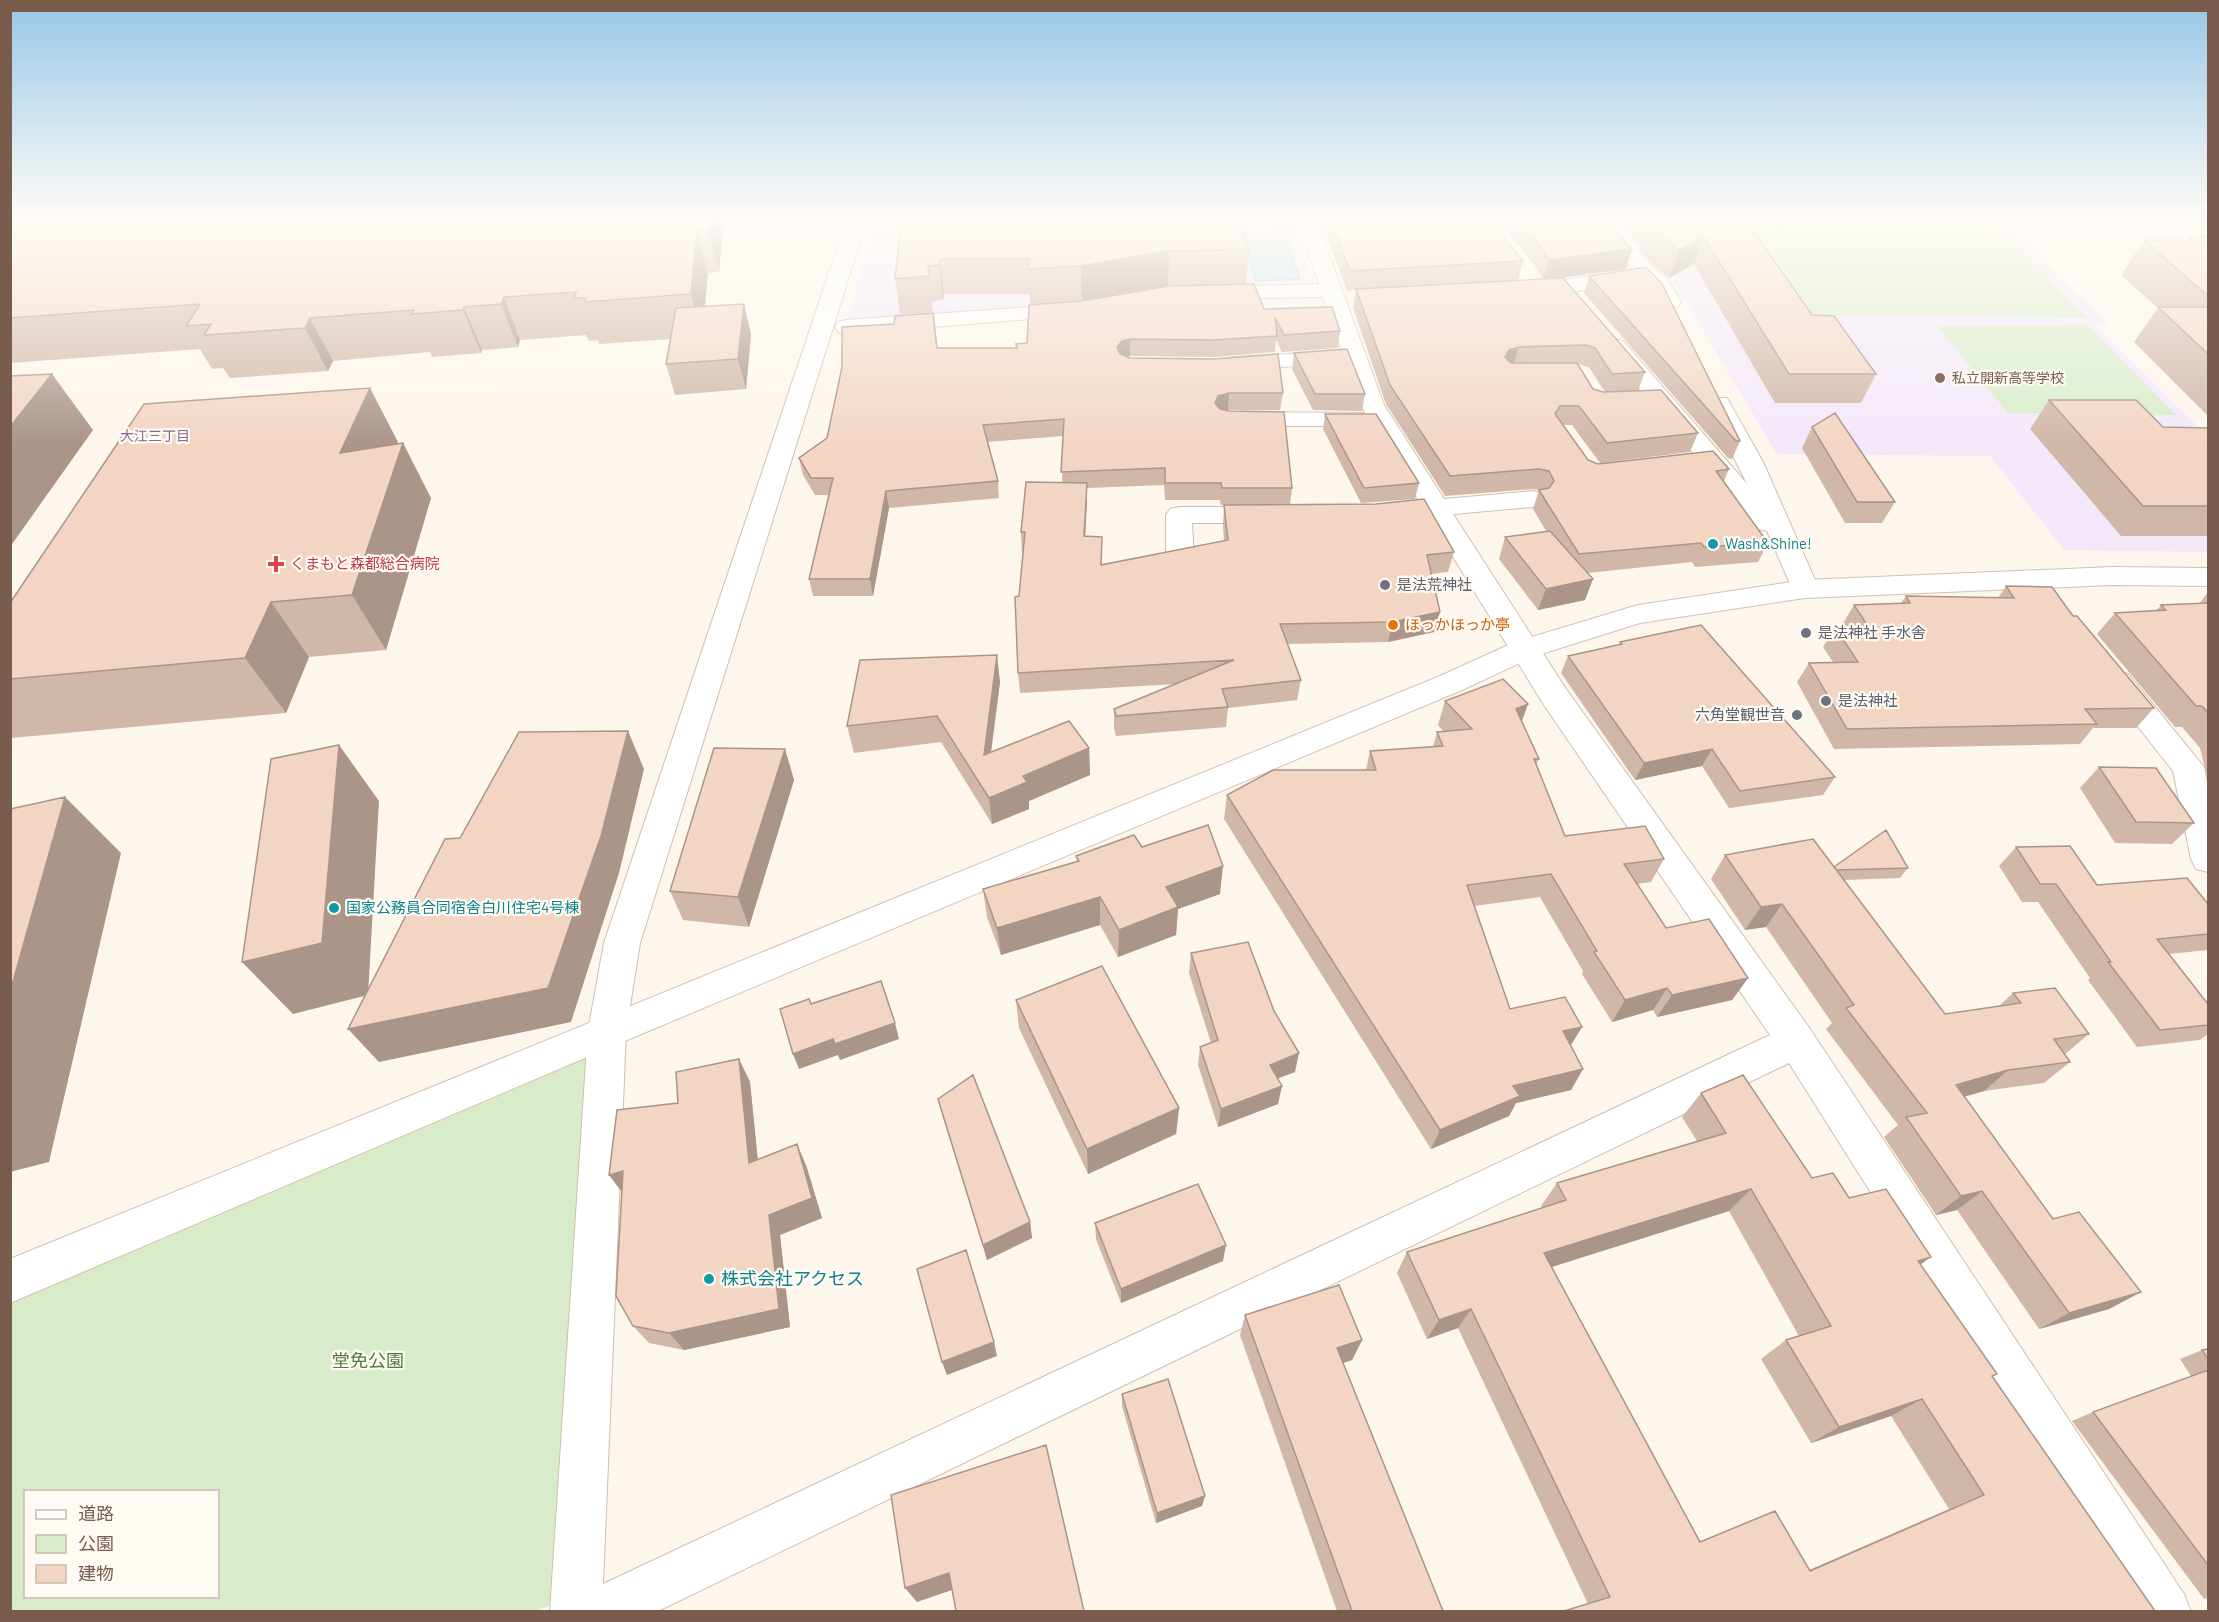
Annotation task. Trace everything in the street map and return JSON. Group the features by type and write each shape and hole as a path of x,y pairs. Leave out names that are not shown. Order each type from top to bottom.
{"street":[{"path":"576,1611 607,1030 622,943 834,295"},
{"path":"1243,295 1342,296 1355,356 1372,405 1554,697 1796,1041 2166,1611"},
{"path":"1666,295 1681,325"},
{"path":"823,329 1093,307"},
{"path":"1602,330 1786,545"},
{"path":"1213,366 1355,356"},
{"path":"1711,385 1750,462 1805,589"},
{"path":"1629,401 1660,399"},
{"path":"1228,419 1381,420"},
{"path":"1679,463 1712,460"},
{"path":"1394,511 1533,499"},
{"path":"1180,558 1179,515 1294,515"},
{"path":"10,1281 607,1030 1440,688 1525,649 1638,614 1805,589 2112,576 2208,577"},
{"path":"2034,580 2056,607"},
{"path":"2100,660 2198,770 2208,859"},
{"path":"600,1611 1796,1041"}],"shaded area":[{"path":"854,295 1122,295 1078,303 847,321"},
{"name":"私立開新高等学校","path":"1682,295 2079,295 2110,326 2096,326 2201,430 2208,511 2208,552 2064,550 1990,456 1777,454"}],"green space":[{"path":"1781,295 2065,295 2088,318 1795,315"},
{"path":"2087,325 2176,415 2008,413 1937,326"},
{"name":"堂免公園","path":"589,1051 551,1605 532,1612 11,1612 11,1296"}],"building":[{"path":"10,295 537,295 504,297 501,304 464,307 463,310 412,314 414,310 310,318 305,328 204,335 211,324 186,326 200,304 10,318"},
{"path":"575,295 682,295 585,302 586,298 574,298"},
{"path":"1119,295 1258,295 1264,309 1332,307 1340,331 1284,335 1275,317 1277,336 1214,340 1130,339 1122,341 1117,347 1120,354 1130,358 1214,359 1278,354 1283,393 1229,393 1218,396 1215,403 1220,409 1229,411 1284,412 1292,488 1222,488 1221,483 1165,483 1165,468 1061,472 1064,419 983,425 998,481 886,491 870,579 809,579 833,478 811,478 799,458 827,438 842,367 842,327 894,324 895,316 933,313 937,348 1017,348 1016,344 1027,343 1029,305 1082,301"},
{"path":"1358,295 1578,295 1645,372 1612,374 1595,348 1586,345 1519,347 1509,350 1505,357 1511,363 1577,363 1593,389 1603,392 1661,390 1698,433 1607,443 1579,406 1560,406 1555,414 1588,460 1598,464 1713,451 1729,469 1716,471 1768,543 1704,547 1701,543 1579,554 1539,490 1549,488 1554,481 1549,471 1539,469 1450,476 1390,385"},
{"path":"1606,295 1667,295 1740,441 1736,441"},
{"path":"1740,295 1798,295 1812,315 1834,316 1876,374 1789,374"},
{"path":"744,304 738,359 666,364 676,308"},
{"path":"2158,307 2208,307 2208,354"},
{"path":"1347,349 1365,394 1315,394 1294,353"},
{"path":"52,374 10,427 10,376"},
{"path":"370,388 340,453 403,443 352,595 271,602 245,658 10,679 10,603 144,404"},
{"path":"2049,400 2136,400 2163,427 2208,428 2208,506 2143,506"},
{"path":"1835,413 1895,502 1857,502 1812,427"},
{"path":"1325,414 1376,414 1419,483 1364,488"},
{"path":"1026,482 1087,483 1084,536 1102,537 1101,565 1228,540 1224,505 1376,504 1424,499 1454,552 1427,555 1440,612 1393,622 1280,624 1301,680 1222,689 1228,707 1116,716 1114,709 1234,660 1018,673 1015,597 1019,596 1025,532 1021,532"},
{"path":"1550,531 1593,579 1546,589 1505,537"},
{"path":"2006,586 2052,587 2073,616 2077,616 2154,708 2085,709 2097,724 1847,729 1809,663 1858,662 1835,627 1868,626 1854,605 1910,603 1906,596 2014,598"},
{"path":"2208,603 2208,713 2202,706 2196,706 2115,613 2166,610 2161,605"},
{"path":"1701,625 1835,777 1740,791 1712,749 1644,763 1568,656 1622,644 1620,642"},
{"path":"997,655 984,755 1069,721 1089,748 1023,776 1027,782 989,798 937,716 847,726 860,660"},
{"path":"1503,679 1528,704 1516,709 1539,759 1534,759 1565,836 1645,826 1664,859 1624,864 1666,928 1709,919 1748,978 1672,995 1667,988 1625,1000 1594,952 1597,951 1551,874 1467,885 1510,1009 1565,997 1582,1027 1563,1031 1583,1069 1513,1086 1520,1096 1440,1130 1227,795 1273,770 1376,770 1370,751 1443,746 1437,732 1472,729 1445,701"},
{"path":"628,731 601,836 548,988 348,1029 445,839 460,838 519,732"},
{"path":"339,745 322,943 242,962 271,759"},
{"path":"714,748 785,749 738,897 670,891"},
{"path":"2099,767 2156,768 2194,823 2136,822"},
{"path":"65,797 10,992 10,809"},
{"path":"1208,825 1223,866 1166,887 1178,907 1119,930 1100,897 997,928 983,889 1079,861 1076,856 1134,835 1142,847"},
{"path":"1886,830 1908,868 1837,870 1834,867"},
{"path":"1813,839 1945,1014 2021,1003 2013,993 2055,988 2089,1034 2054,1039 2070,1062 2008,1070 1956,1085 2053,1219 2079,1212 2141,1292 2069,1313 1982,1191 1961,1196 1906,1117 1927,1113 1846,1008 1854,1005 1782,904 1761,907 1725,855"},
{"path":"2070,846 2097,885 2187,878 2208,904 2208,934 2157,939 2208,1004 2208,1025 2160,1030 2108,962 2111,962 2056,884 2040,884 2016,847"},
{"path":"1248,942 1274,1011 1299,1053 1270,1065 1282,1086 1221,1109 1200,1047 1218,1040 1191,953"},
{"path":"1102,966 1179,1108 1087,1149 1016,1000"},
{"path":"881,981 895,1023 835,1044 833,1039 793,1054 780,1009 809,999 811,1004"},
{"path":"739,1059 749,1163 797,1144 812,1198 769,1215 779,1309 669,1333 633,1326 616,1296 623,1171 609,1175 617,1110 678,1103 676,1072"},
{"path":"973,1075 1030,1222 983,1245 938,1099"},
{"path":"1743,1075 1812,1178 1833,1173 1849,1198 1886,1189 1931,1257 1918,1261 1997,1374 1992,1376 2155,1611 1564,1611 1610,1597 1471,1309 1439,1320 1407,1252 1566,1200 1557,1183 1726,1133 1701,1093","holes":["1751,1189 1831,1326 1786,1340 1839,1427 1922,1399 1984,1495 1810,1571 1775,1511 1700,1542 1544,1253"]},
{"path":"1198,1184 1226,1245 1121,1289 1095,1223"},
{"path":"966,1250 994,1342 942,1362 917,1269"},
{"path":"1339,1285 1362,1340 1337,1348 1443,1611 1352,1611 1245,1315"},
{"path":"2208,1349 2208,1359 2202,1350"},
{"path":"2208,1370 2208,1565 2093,1412"},
{"path":"1168,1379 1205,1496 1157,1513 1122,1394"},
{"path":"1046,1445 1084,1611 956,1611 949,1573 905,1588 891,1495"}],"place":[{"name":"私立開新高等学校","path":"1940,378"},
{"name":"Wash&Shine!","path":"1713,544"},
{"name":"くまもと森都総合病院","path":"276,564"},
{"name":"是法荒神社","path":"1385,585"},
{"name":"ほっかほっか亭","path":"1393,625"},
{"name":"是法神社 手水舎","path":"1806,633"},
{"name":"是法神社","path":"1826,701"},
{"name":"六角堂観世音","path":"1797,715"},
{"name":"国家公務員合同宿舎白川住宅4号棟","path":"334,908"},
{"name":"株式会社アクセス","path":"709,1279"}],"district":[{"name":"大江三丁目","path":"155,436"}]}
